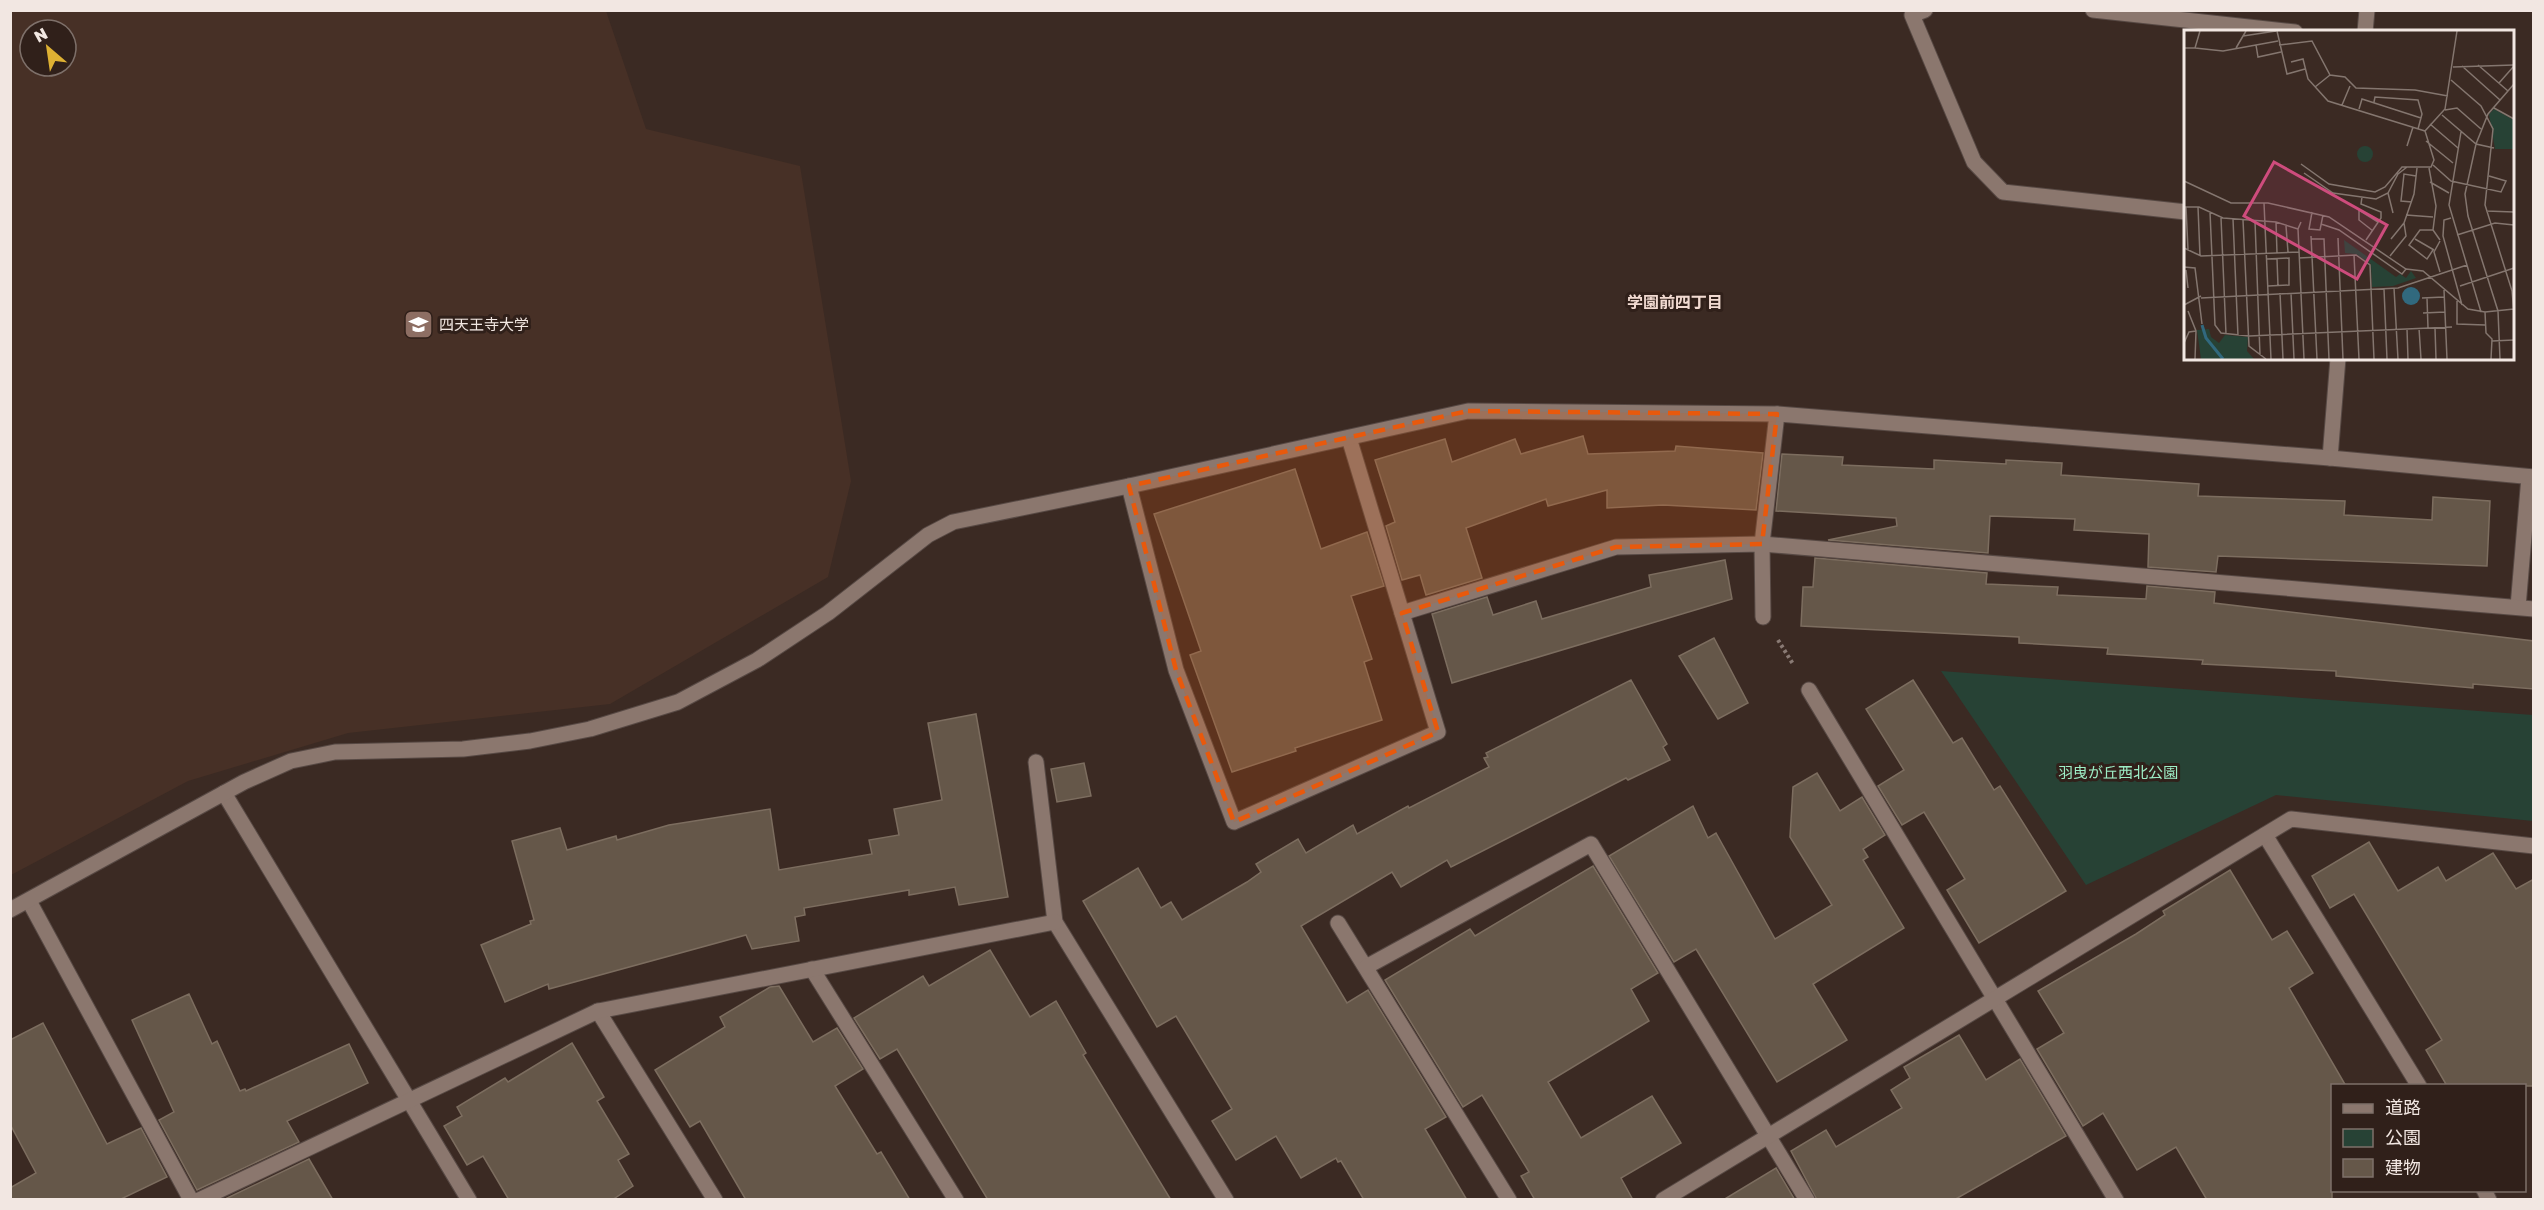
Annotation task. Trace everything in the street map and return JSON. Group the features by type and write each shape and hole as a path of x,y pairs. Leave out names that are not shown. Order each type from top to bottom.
{"street":[{"path":"1925,10 1912,15 1974,162 2003,192 2184,212"},
{"path":"2093,10 2277,30"},
{"path":"2365,30 2367,10"},
{"path":"2330,458 2338,360"},
{"path":"10,910 224,793 291,761 335,752 463,748 530,741 590,729 678,702 757,660 828,613 928,535 952,522 1129,486 1468,411 1777,414 2330,458 2531,477 2518,607"},
{"path":"1764,617 1762,544 1777,414"},
{"path":"1129,486 1176,670 1234,822 1438,732 1349,438"},
{"path":"1402,613 1616,547 1762,544 2534,609"},
{"path":"1809,690 2116,1200"},
{"path":"1036,762 1055,922 1226,1200"},
{"path":"224,793 469,1200"},
{"path":"1664,1200 2291,819 2534,846"},
{"path":"2265,835 2418,1084"},
{"path":"1366,968 1591,844 1807,1200"},
{"path":"29,901 191,1200"},
{"path":"199,1200 226,1194 408,1100 598,1011 1055,922"},
{"path":"1338,923 1509,1200"},
{"path":"812,969 956,1200"},
{"path":"598,1011 715,1200"}],"path":[{"path":"1764,617 1809,690"}],"highlighted area":[{"path":"1468,411 1777,414 1762,544 1616,547 1402,613 1438,732 1234,822 1176,670 1129,486"}],"shaded area":[{"name":"四天王寺大学","path":"11,10 606,11 646,129 800,166 851,481 828,577 610,704 348,733 188,781 11,875"}],"green space":[{"name":"羽曳が丘西北公園","path":"1941,671 2533,715 2533,821 2276,795 2086,885"}],"building":[{"path":"1583,436 1588,454 1675,451 1676,446 1763,453 1756,510 1663,505 1607,508 1607,490 1548,506 1546,499 1466,528 1482,578 1426,595 1420,575 1402,580 1386,526 1395,522 1375,460 1445,439 1452,462 1515,439 1521,454"},
{"path":"1782,454 1843,457 1842,465 1934,469 1934,460 2006,464 2006,460 2062,463 2061,475 2199,484 2198,496 2345,501 2344,515 2432,520 2433,497 2490,501 2487,566 2218,556 2216,572 2148,567 2149,534 2074,530 2075,519 1990,516 1988,553 1828,540 1897,526 1896,518 1776,511"},
{"path":"1295,469 1321,549 1367,532 1384,586 1351,596 1372,659 1364,662 1382,720 1295,748 1296,751 1232,772 1190,655 1201,651 1154,514"},
{"path":"1815,558 1987,573 1986,584 2058,587 2057,595 2146,599 2147,586 2215,592 2214,603 2534,641 2534,689 2473,684 2473,688 2336,676 2336,671 2202,664 2203,660 2107,654 2108,648 2019,643 2019,637 1801,626 1803,587 1813,587"},
{"path":"1725,560 1732,599 1452,683 1432,614 1487,597 1493,615 1536,601 1542,619 1651,587 1649,575"},
{"path":"1714,638 1748,703 1718,719 1679,656"},
{"path":"1631,680 1667,744 1663,747 1670,760 1628,780 1626,778 1451,867 1447,860 1401,887 1392,872 1301,926 1347,1003 1368,990 1446,1117 1425,1129 1467,1200 1364,1200 1341,1161 1338,1162 1336,1158 1301,1178 1276,1136 1236,1160 1212,1121 1232,1109 1176,1016 1157,1027 1083,901 1138,868 1161,908 1171,902 1182,920 1247,882 1261,872 1256,864 1298,839 1306,853 1353,825 1357,834 1408,806 1409,808 1489,767 1484,758 1488,757 1486,753"},
{"path":"1913,680 1953,743 1962,738 1994,790 2000,786 2066,891 1979,943 1947,890 1965,879 1924,812 1902,825 1878,786 1904,770 1866,709"},
{"path":"976,714 1008,897 959,905 955,887 909,895 909,890 804,908 805,915 795,917 799,941 752,949 746,935 549,989 548,984 505,1002 481,945 531,924 530,921 534,920 512,841 560,828 567,850 616,836 617,840 669,825 770,809 779,870 872,854 869,840 899,835 894,809 942,800 928,723"},
{"path":"1084,763 1091,796 1057,802 1051,769"},
{"path":"1817,773 1840,811 1862,797 1885,835 1863,849 1868,857 1863,860 1904,928 1813,984 1847,1040 1777,1082 1696,949 1674,962 1609,856 1693,806 1708,838 1716,833 1775,939 1832,905 1790,837 1793,787"},
{"path":"2369,842 2398,891 2438,867 2446,881 2493,853 2516,889 2534,879 2534,1086 2526,1086 2526,1084 2446,1084 2426,1050 2442,1040 2354,894 2330,908 2312,876"},
{"path":"1593,866 1658,973 1631,989 1649,1021 1548,1082 1581,1138 1652,1096 1681,1143 1621,1178 1633,1200 1535,1200 1521,1176 1529,1172 1482,1095 1463,1107 1385,980 1470,929 1475,936"},
{"path":"2230,870 2272,940 2287,931 2313,973 2289,988 2345,1084 2331,1084 2332,1200 2207,1200 2176,1147 2137,1170 2103,1113 2083,1126 2037,1049 2064,1033 2038,991 2136,934 2165,915 2163,911"},
{"path":"990,950 1030,1017 1056,1001 1086,1053 1083,1055 1171,1200 988,1200 897,1049 880,1059 854,1018 923,976 929,986"},
{"path":"779,986 813,1042 837,1028 863,1069 835,1086 877,1154 881,1152 910,1200 746,1200 700,1121 690,1127 655,1070 725,1027 720,1017 770,987"},
{"path":"189,994 212,1044 217,1041 240,1091 245,1089 246,1091 349,1044 368,1083 287,1121 299,1142 197,1190 159,1120 174,1112 132,1020"},
{"path":"43,1023 107,1144 141,1128 167,1177 119,1200 10,1200 10,1188 36,1173 10,1124 10,1040"},
{"path":"1959,1035 1986,1080 2020,1059 2066,1136 1954,1200 1817,1200 1791,1151 1826,1130 1836,1147 1902,1108 1891,1090 1910,1078 1904,1067"},
{"path":"572,1043 604,1097 597,1101 629,1154 618,1160 633,1186 612,1200 509,1200 483,1156 467,1165 444,1126 462,1116 457,1107 505,1078 508,1082"},
{"path":"309,1159 333,1200 223,1200"},
{"path":"1776,1168 1795,1200 1723,1200"}],"place":[{"name":"四天王寺大学","path":"418,324"}],"district":[{"name":"学園前四丁目","path":"1675,302"}]}
